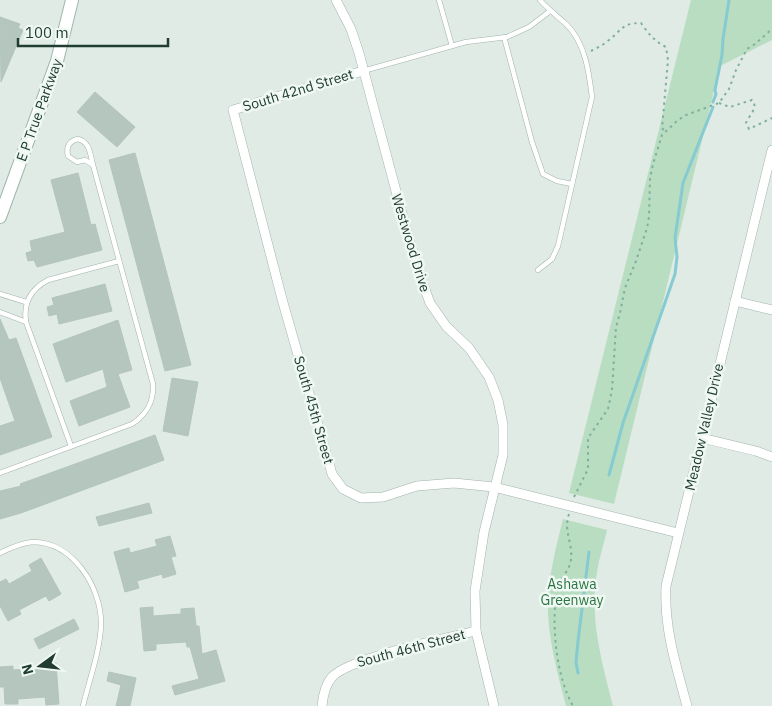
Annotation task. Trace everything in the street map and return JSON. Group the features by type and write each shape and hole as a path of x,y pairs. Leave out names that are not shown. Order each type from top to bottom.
{"main road":[{"name":"E P True Parkway","path":"0,217 57,61 72,0"}],"street":[{"name":"Westwood Drive","path":"336,0 351,29 409,241 430,303 446,326 469,348 489,377 498,400 503,425 503,455 484,532 475,591 476,631 494,706"},
{"name":"South 42nd Street","path":"233,110 363,71"},
{"name":"South 45th Street","path":"233,110 282,299 332,474 343,489 361,498 383,497 417,486 454,483 494,487 678,533"},
{"name":"Meadow Valley Drive","path":"687,706 667,627 666,586 772,150"},
{"path":"735,301 772,310"},
{"path":"702,438 756,451 772,457"},
{"name":"South 46th Street","path":"322,706 326,687 333,676 348,666 476,631"}],"lane":[{"path":"439,0 452,46"},
{"path":"538,270 552,259 558,246 592,97 590,75 581,46 567,25 540,0"},
{"path":"363,71 452,46 504,37 520,32 550,11"},
{"path":"504,37 532,142 543,174 557,182 572,184"},
{"path":"0,473 132,424 140,418 151,404 154,394 153,384 88,144 78,139 72,140 68,145 68,156 77,162 85,160 93,165"},
{"path":"71,446 26,322 26,302 39,284 48,280 120,261"},
{"path":"0,294 26,302"},
{"path":"0,312 26,322"},
{"path":"0,553 24,543 34,542 52,546 71,558 90,581 97,597 101,625 100,638 83,706"}],"path":[{"path":"584,55 609,41 622,26 641,23 651,37 666,47 668,60 662,128 665,132"},
{"path":"573,706 559,664 556,629 557,587 568,570 571,558 566,526 571,506 588,469 588,438 608,408 612,390 616,327 625,288 647,228 650,179 658,148 665,132 678,120 686,115 719,103 729,89 736,70 747,50 772,29"},
{"path":"719,103 730,107 752,100 755,103 755,107 746,123 749,129 772,118"}],"green space":[{"path":"691,0 772,0 772,40 720,66 614,504 569,493"},
{"name":"Ashawa Greenway","path":"563,519 607,530 597,572 595,606 598,640 613,706 566,706 554,655 548,615 551,571"}],"building":[{"path":"0,17 20,24 18,28 23,30 1,82"},
{"path":"95,92 135,127 117,147 77,112"},
{"path":"135,153 191,365 165,371 109,160"},
{"path":"78,173 91,225 95,224 102,250 37,267 34,260 28,261 26,253 32,251 30,241 65,232 51,180"},
{"path":"105,284 112,311 59,324 57,314 49,316 47,307 54,305 52,298"},
{"path":"0,319 9,340 16,338 52,437 0,455 0,426 15,421 0,378"},
{"path":"118,320 132,370 118,374 130,407 79,426 70,401 107,387 103,369 66,382 53,344"},
{"path":"172,378 198,382 188,436 163,431"},
{"path":"155,435 164,460 0,519 0,491 21,486 20,484"},
{"path":"149,503 152,513 99,526 96,517"},
{"path":"170,536 176,556 171,557 176,574 163,578 162,574 137,581 139,588 125,592 114,552 129,548 130,553 157,546 155,540"},
{"path":"41,558 61,594 49,601 46,596 19,610 21,614 8,621 0,606 0,582 6,579 9,584 32,571 29,565"},
{"path":"153,607 153,616 181,614 181,609 194,608 196,626 199,626 202,654 216,650 225,681 175,695 172,686 199,679 190,647 187,647 186,642 156,644 156,650 144,651 140,608"},
{"path":"74,619 79,629 39,649 34,639"},
{"path":"56,663 59,704 46,705 45,697 18,699 18,704 5,704 4,687 0,687 0,667 13,666 13,670 43,668 43,664"},
{"path":"109,672 136,678 130,706 116,706 121,685 107,681"}],"waterway":[{"path":"713,102 716,94 715,90 722,55 729,0"},
{"path":"609,475 623,423 675,274 677,257 675,238 683,183 713,107"},
{"path":"578,673 576,662 589,552"}]}
